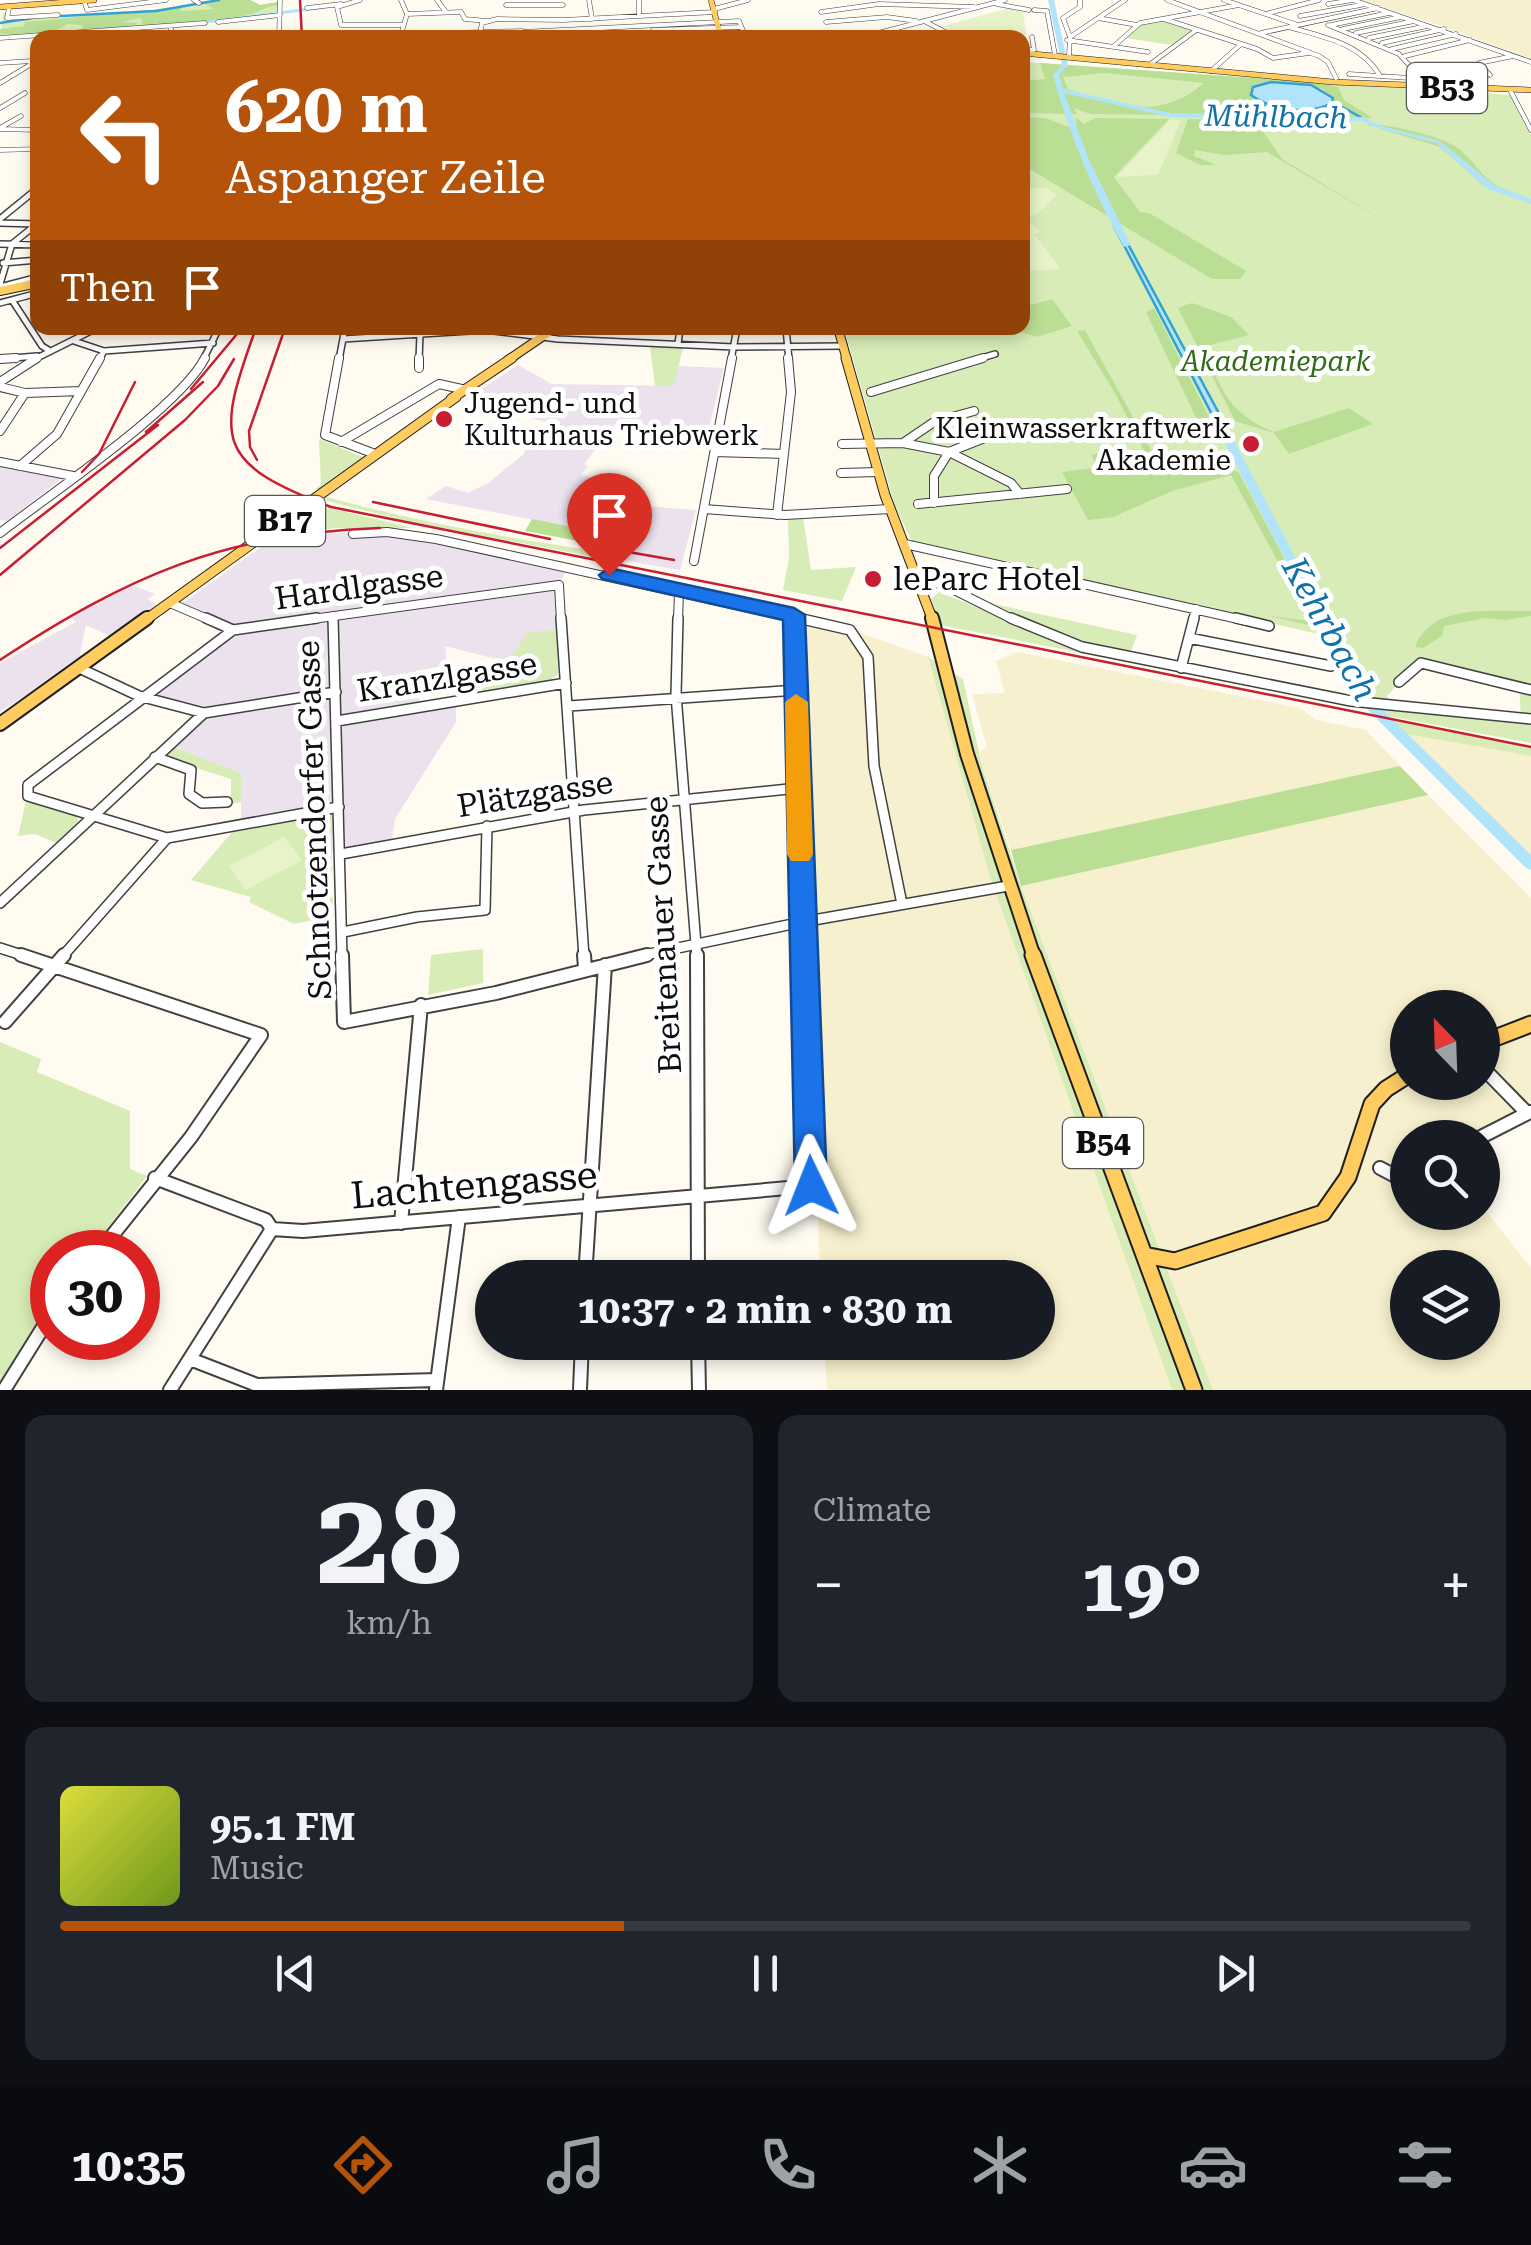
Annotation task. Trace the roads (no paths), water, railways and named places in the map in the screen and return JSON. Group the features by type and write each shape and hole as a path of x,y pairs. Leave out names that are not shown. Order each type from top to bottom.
{"main road":[{"path":"0,8 94,0"},
{"path":"712,0 719,30"},
{"name":"B53","path":"1030,49 1316,80 1531,90"},
{"path":"0,287 30,281"},
{"name":"B17","path":"352,473 544,335"},
{"name":"B54","path":"840,335 890,510 921,586 1008,886 1194,1390"},
{"name":"B17","path":"0,724 456,397"},
{"path":"1500,1036 1531,1024"},
{"path":"1152,1275 1175,1262 1323,1213 1341,1197 1349,1180 1370,1101 1390,1084"},
{"path":"1144,1255 1175,1262"}],"street":[{"path":"85,0 87,10 166,0"},
{"path":"279,30 280,0"},
{"path":"357,0 337,7 341,25 402,25"},
{"path":"308,8 357,0"},
{"path":"401,0 407,14 401,30"},
{"path":"437,0 446,12"},
{"path":"589,0 592,19"},
{"path":"640,0 637,16 643,30"},
{"path":"836,0 846,10"},
{"path":"822,12 879,2 974,7 984,0 1047,11 1062,55"},
{"path":"888,30 1005,0"},
{"path":"1062,55 1068,38 1062,18 1080,6 1080,0"},
{"path":"1068,38 1125,0"},
{"path":"1167,0 1312,53 1328,62 1334,79"},
{"path":"1224,0 1298,25"},
{"path":"1266,14 1353,0 1531,62"},
{"path":"497,19 508,3 565,1 564,20"},
{"path":"407,14 461,12 466,20 592,19 714,11 748,1"},
{"path":"522,30 538,2"},
{"path":"1098,18 1138,24 1239,4"},
{"path":"1326,4 1338,16"},
{"path":"1314,21 1300,16 1326,4 1366,4"},
{"path":"10,7 8,18 58,15"},
{"path":"1259,34 1379,8"},
{"path":"1328,25 1392,12"},
{"path":"218,22 280,14"},
{"path":"1340,30 1405,16"},
{"path":"826,22 887,17 921,21 940,30"},
{"path":"1164,19 1278,59 1312,53"},
{"path":"482,30 487,20"},
{"path":"1353,34 1418,20"},
{"path":"139,30 205,24"},
{"path":"550,30 627,25 662,29 718,24"},
{"path":"631,30 642,26 718,24 742,30"},
{"path":"1114,46 1138,24"},
{"path":"1328,25 1405,56 1430,88"},
{"path":"1366,38 1431,25"},
{"path":"1289,27 1358,52 1374,63 1380,76"},
{"path":"1379,43 1444,29"},
{"path":"1149,65 1195,30"},
{"path":"1392,49 1456,34"},
{"path":"0,38 30,37"},
{"path":"1068,38 1148,52"},
{"path":"1405,56 1470,40"},
{"path":"1211,71 1240,45"},
{"path":"1490,75 1479,64 1515,56"},
{"path":"0,63 30,61"},
{"path":"0,83 30,64"},
{"path":"1349,74 1425,78"},
{"path":"1510,90 1531,128"},
{"path":"0,108 26,93"},
{"path":"0,128 21,116"},
{"path":"0,128 30,130"},
{"path":"0,162 14,149"},
{"path":"0,150 30,149"},
{"path":"0,221 30,196"},
{"path":"0,221 30,223"},
{"path":"0,287 3,263 12,244 30,229"},
{"path":"0,244 30,245"},
{"path":"3,263 30,261"},
{"path":"0,303 30,295"},
{"path":"12,300 30,326"},
{"path":"25,318 30,317"},
{"path":"35,335 50,351"},
{"path":"0,384 39,356 85,335"},
{"path":"0,533 151,416 199,368 216,335"},
{"path":"344,335 325,435 376,454"},
{"path":"343,339 405,335"},
{"path":"419,368 420,335"},
{"path":"522,335 734,346 844,346"},
{"path":"678,344 679,335"},
{"path":"694,561 736,335"},
{"path":"778,514 790,376 787,335"},
{"path":"74,341 104,351 213,344"},
{"path":"20,466 57,434 104,351"},
{"path":"871,392 995,354"},
{"path":"0,359 39,356"},
{"path":"0,384 25,393 82,390"},
{"path":"341,442 440,384 466,390"},
{"path":"0,431 25,393"},
{"path":"903,443 916,430 974,411"},
{"path":"934,503 931,483 936,467 949,452 986,437"},
{"path":"842,444 903,443 949,452 1011,484 1020,494"},
{"path":"715,452 784,454"},
{"path":"0,462 73,476"},
{"path":"840,473 878,472"},
{"path":"918,504 1068,490"},
{"path":"704,510 778,514 890,510"},
{"path":"353,534 416,535 850,630 866,648 874,766 902,904"},
{"path":"904,544 1269,626"},
{"path":"574,567 559,584 585,968"},
{"name":"Hardlgasse","path":"170,603 233,630 559,584"},
{"path":"921,586 941,588 970,599 1070,644 1361,702 1531,719"},
{"name":"Breitenauer Gasse","path":"679,591 676,695 696,945 698,1260"},
{"path":"1182,668 1196,608"},
{"path":"794,615 802,922"},
{"name":"Schnotzendorfer Gasse","path":"334,616 344,1022"},
{"path":"233,630 28,786 28,796 167,838 339,807"},
{"path":"1189,638 1331,666"},
{"path":"1400,682 1421,663 1531,690"},
{"path":"79,668 143,698 204,713 336,692"},
{"name":"Kranzlgasse","path":"336,721 566,682"},
{"path":"569,706 676,695 796,690"},
{"path":"0,904 204,713"},
{"path":"155,758 190,770 189,794 196,802 228,802"},
{"name":"Plätzgasse","path":"340,854 487,826 686,797 798,788"},
{"path":"343,932 417,917 485,910 487,826"},
{"path":"5,1022 167,838"},
{"path":"344,1022 560,979 585,968 802,922 1008,886"},
{"name":"Lachtengasse","path":"272,1230 460,1218 811,1186 802,922"},
{"path":"0,948 261,1035 191,1137 116,1230"},
{"path":"585,1260 605,965"},
{"path":"400,1222 421,1005"},
{"path":"1500,1084 1529,1112 1500,1127"},
{"path":"1380,1168 1390,1173"},
{"path":"156,1178 266,1220 272,1230 170,1390"},
{"path":"190,1359 256,1385 437,1385 460,1218"},
{"path":"4,1390 30,1348"},
{"path":"580,1390 581,1360"},
{"path":"698,1360 698,1390"}],"water":[{"path":"1271,82 1311,85 1333,98 1332,103 1291,110 1251,95 1253,87"},
{"path":"1115,228 1121,231 1230,434 1224,435 1217,424"}],"waterway":[{"path":"61,16 156,11 219,0"},
{"name":"Kehrbach","path":"1051,0 1065,65 1056,75 1060,90"},
{"path":"192,23 321,8"},
{"path":"0,23 33,18"},
{"name":"Mühlbach","path":"1060,90 1170,115 1364,119 1376,126 1438,142 1491,187 1531,202"},
{"name":"Kehrbach","path":"1060,90 1086,162 1127,245"},
{"path":"1337,104 1364,119"},
{"path":"1243,110 1264,105"},
{"name":"Kehrbach","path":"1219,422 1363,698 1531,864"}],"railway":[{"path":"300,0 302,30"},
{"path":"191,389 236,335"},
{"path":"254,335 234,397 231,422 235,443 245,461 265,476 331,507 1531,747"},
{"path":"257,460 250,447 249,431 283,335"},
{"path":"0,575 185,420 218,386 234,359"},
{"path":"82,472 99,454 135,382"},
{"path":"146,432 203,382"},
{"path":"0,548 158,425"},
{"path":"373,502 550,539"},
{"path":"0,660 92,605 180,564 273,539 380,528"},
{"path":"623,551 674,560"}],"place":[{"name":"Jugend- und Kulturhaus Triebwerk","path":"444,419"},
{"name":"Kleinwasserkraftwerk Akademie","path":"1251,444"},
{"name":"leParc Hotel","path":"873,579"}],"park label":[{"name":"Akademiepark","path":"1276,361"}]}
